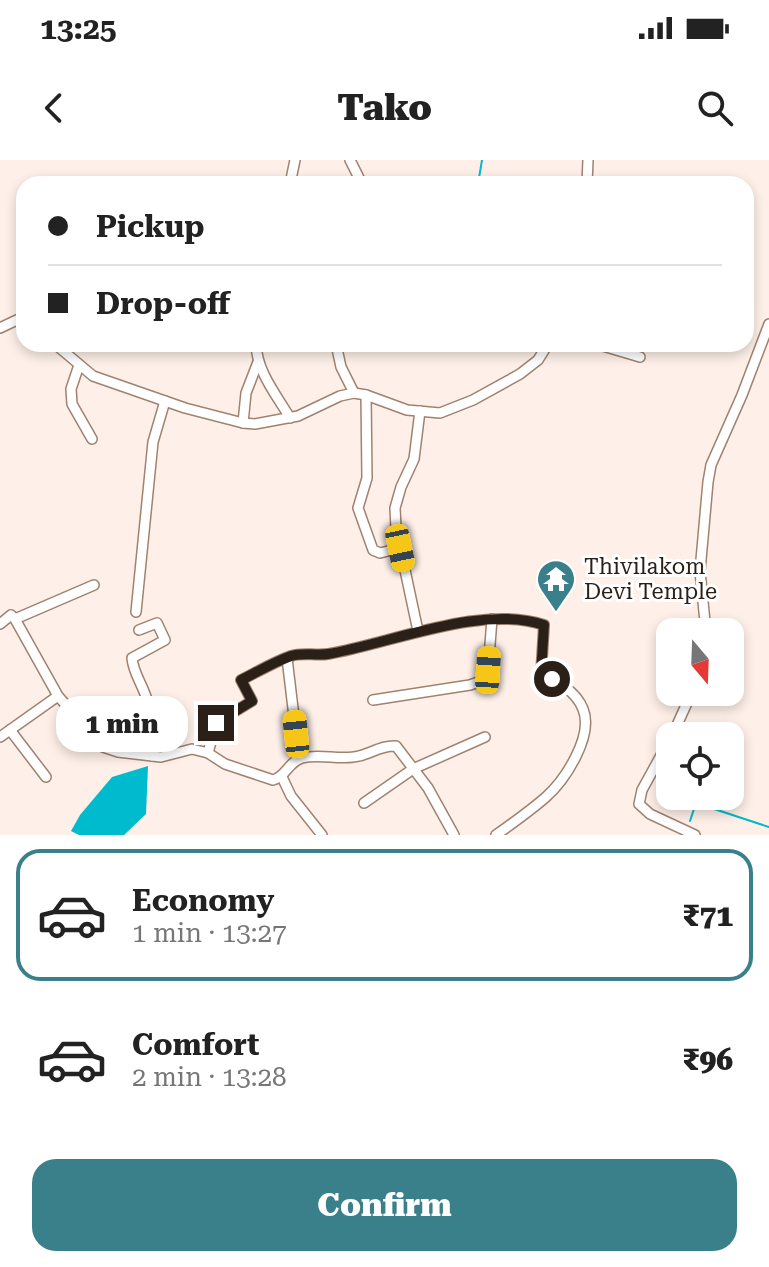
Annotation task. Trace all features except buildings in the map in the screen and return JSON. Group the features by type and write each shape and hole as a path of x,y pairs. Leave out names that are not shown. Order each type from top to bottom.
{"street":[{"path":"705,618 700,571 711,465 769,324"},
{"path":"64,352 93,376 243,423 268,423 290,418 354,393 407,410 440,413 473,400 520,374 543,352"},
{"path":"257,352 260,369 290,418"},
{"path":"338,352 341,367 354,393"},
{"path":"623,352 640,357"},
{"path":"243,423 246,393 258,362"},
{"path":"79,365 71,389 72,404 92,439"},
{"path":"366,395 367,478 358,508 373,550 380,553 400,548"},
{"path":"136,612 153,442 165,401"},
{"path":"418,631 396,528 395,508 414,459 420,411"},
{"path":"15,619 94,585"},
{"path":"0,624 11,615 15,619 58,696 103,747 161,757 192,749 273,780 282,777 287,766 299,759 358,757 396,746 428,788 454,835"},
{"path":"373,700 481,681 488,670 492,619"},
{"path":"208,753 216,723 252,701 241,680 294,655 324,655 418,631 492,619 528,620 544,625 541,674 576,697 583,709 585,723 575,759 562,779 547,796 496,835"},
{"path":"139,630 157,623 165,640 132,658 147,698 155,733 152,756"},
{"path":"287,658 299,759"},
{"path":"0,737 58,696"},
{"path":"10,730 46,777"},
{"path":"364,803 413,769 485,737"},
{"path":"656,765 642,790 639,804 650,814 695,835"},
{"path":"282,777 291,796 322,835"}],"water":[{"path":"148,766 146,814 124,835 79,835 71,831 80,815 112,777"}],"waterway":[{"path":"479,176 482,160"},
{"path":"690,821 696,803 769,827"}],"place":[{"name":"Thivilakom Devi Temple","path":"556,613"}],"route":[{"path":"216,723 252,701 241,680 294,655 324,655 418,631 492,619 528,620 544,625 541,674 552,679"}]}
